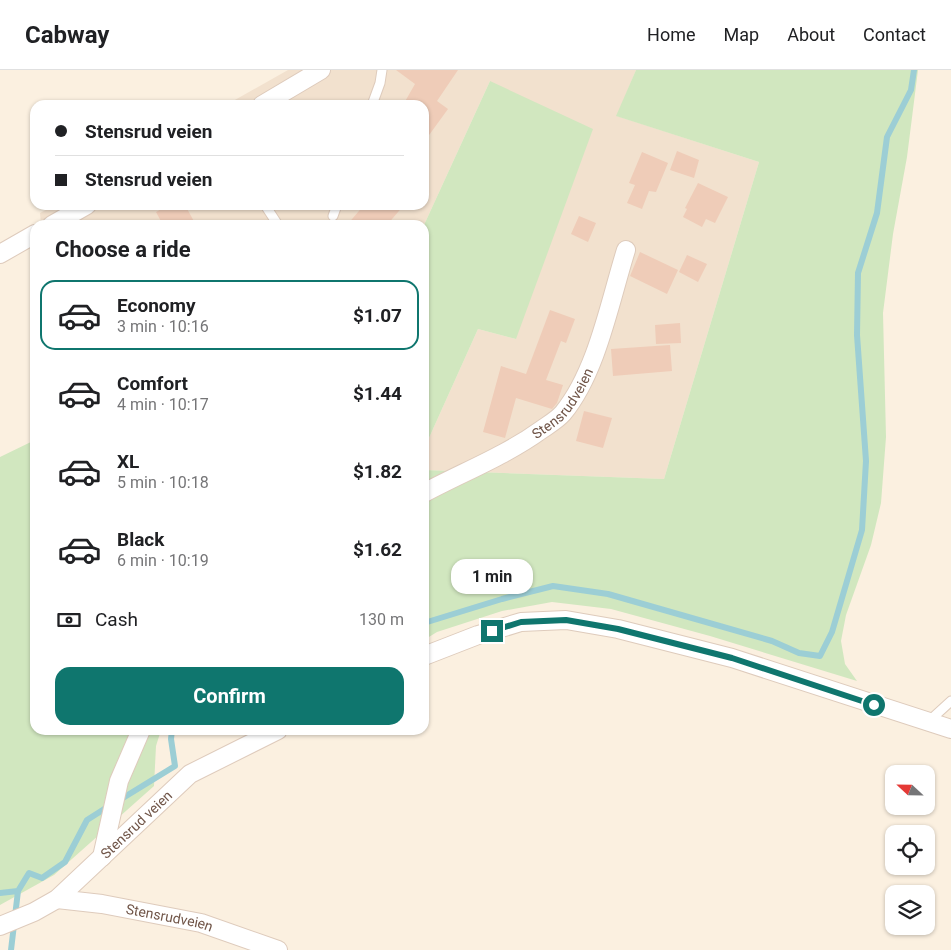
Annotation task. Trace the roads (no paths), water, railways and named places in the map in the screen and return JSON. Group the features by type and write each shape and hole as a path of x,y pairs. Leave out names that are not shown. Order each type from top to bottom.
{"street":[{"path":"270,100 321,70"},
{"path":"61,220 78,210"},
{"path":"0,254 30,237"},
{"name":"Stensrudveien","path":"429,491 494,459 562,415 576,394 594,356 626,250"},
{"path":"429,654 521,622 566,620 618,629 732,658 951,729"},
{"path":"102,857 119,781 139,735"},
{"name":"Stensrud veien","path":"0,926 34,912 57,899 190,774 268,735"},
{"name":"Stensrudveien","path":"57,899 102,904 201,923 278,950"}],"lane":[{"path":"374,100 382,70"},
{"path":"333,216 335,210"},
{"path":"928,722 951,701"}],"waterway":[{"path":"429,621 502,599 553,586 608,594 772,641 799,653 820,656 832,632 862,530 866,461 857,335 858,273 877,213 887,137 911,90 914,70"},
{"path":"118,801 175,766 171,735"},
{"path":"11,950 18,891 29,873 42,878 65,862 87,820 109,806"},
{"path":"0,893 18,891"}]}
